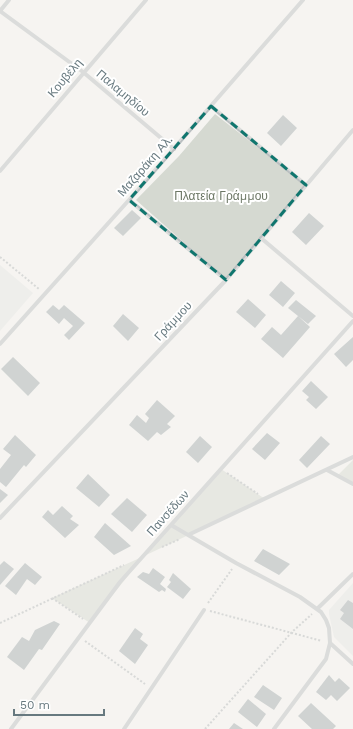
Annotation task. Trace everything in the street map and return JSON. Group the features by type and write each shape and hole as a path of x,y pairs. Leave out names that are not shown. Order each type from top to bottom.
{"street":[{"path":"0,11 9,0"},
{"name":"Κουβέλη","path":"0,171 146,0"},
{"name":"Μαζαράκη Αλ.","path":"0,344 174,149 303,0"},
{"name":"Παλαμηδίου","path":"0,11 83,72 174,149"},
{"path":"211,106 306,185"},
{"name":"Γράμμου","path":"0,518 226,280 353,130"},
{"path":"129,200 226,280"},
{"path":"261,238 353,316"},
{"name":"Πανσέδων","path":"11,729 120,582 353,321"},
{"path":"188,535 353,457"},
{"path":"327,470 353,484"},
{"path":"171,525 236,563 300,597 321,612 328,624 330,643 324,662 274,729"},
{"path":"317,609 353,574"},
{"path":"124,729 204,610"},
{"path":"330,643 353,664"}],"path":[{"path":"0,257 44,294"},
{"path":"221,469 265,499"},
{"path":"144,556 188,535"},
{"path":"0,623 130,562"},
{"path":"236,563 204,610 330,643"},
{"path":"52,598 90,623"},
{"path":"205,729 292,632 317,609"},
{"path":"79,637 151,689"}],"highlighted area":[{"path":"211,106 306,185 226,280 129,200"}],"shaded area":[{"path":"0,265 33,293 0,331"},
{"path":"353,583 353,656 334,637 329,610"}],"green space":[{"name":"Πλατεία Γράμμου","path":"215,114 306,185 226,280 136,200 179,156"},
{"path":"353,460 353,483 338,475"},
{"path":"221,469 265,499 144,556"},
{"path":"144,556 90,623 52,598"}],"building":[{"path":"283,115 297,128 281,146 267,133"},
{"path":"132,210 141,218 123,236 114,228"},
{"path":"309,213 324,226 306,245 292,232"},
{"path":"281,281 295,293 283,307 269,295"},
{"path":"248,299 266,315 255,328 236,312"},
{"path":"296,300 316,316 308,324 288,308"},
{"path":"53,305 59,310 64,305 85,323 69,340 64,335 73,326 64,318 59,324 46,312"},
{"path":"123,314 139,328 128,341 113,326"},
{"path":"298,316 310,327 283,358 261,339 272,327 281,335"},
{"path":"353,337 353,360 346,367 334,354"},
{"path":"13,357 40,383 28,396 1,369"},
{"path":"311,381 328,397 316,409 306,400 309,397 302,391"},
{"path":"157,400 175,416 167,424 171,427 161,435 157,432 148,441 129,425 137,415 146,423 149,418 145,414"},
{"path":"267,433 280,443 265,460 252,449"},
{"path":"15,435 36,455 26,467 24,465 6,487 0,482 0,469 11,455 3,449"},
{"path":"200,436 212,447 198,463 186,452"},
{"path":"321,436 330,444 307,468 299,460"},
{"path":"88,474 110,495 99,507 76,488"},
{"path":"0,489 8,495 0,503"},
{"path":"127,498 147,515 132,532 111,514"},
{"path":"62,506 73,516 70,519 79,525 65,538 42,517 48,510 53,515"},
{"path":"105,523 131,546 114,555 94,537"},
{"path":"263,549 290,564 279,575 254,561"},
{"path":"4,561 14,569 0,585 0,565"},
{"path":"25,563 42,577 35,585 27,579 16,595 5,586"},
{"path":"153,568 165,577 160,584 166,589 165,592 162,590 159,592 137,577 143,572 149,574"},
{"path":"173,573 191,589 183,599 167,587 171,582 169,580"},
{"path":"348,600 353,603 353,629 340,619 344,613 340,610"},
{"path":"54,621 60,624 42,650 39,649 24,670 7,657 22,637 29,641 35,630"},
{"path":"135,628 143,634 140,639 148,645 135,664 119,651"},
{"path":"329,675 335,682 339,678 350,688 337,701 331,695 326,700 316,692"},
{"path":"263,685 282,698 274,710 254,697"},
{"path":"248,699 266,714 257,727 238,712"},
{"path":"311,703 336,726 333,729 312,729 298,716"},
{"path":"234,723 243,729 229,729"}]}
